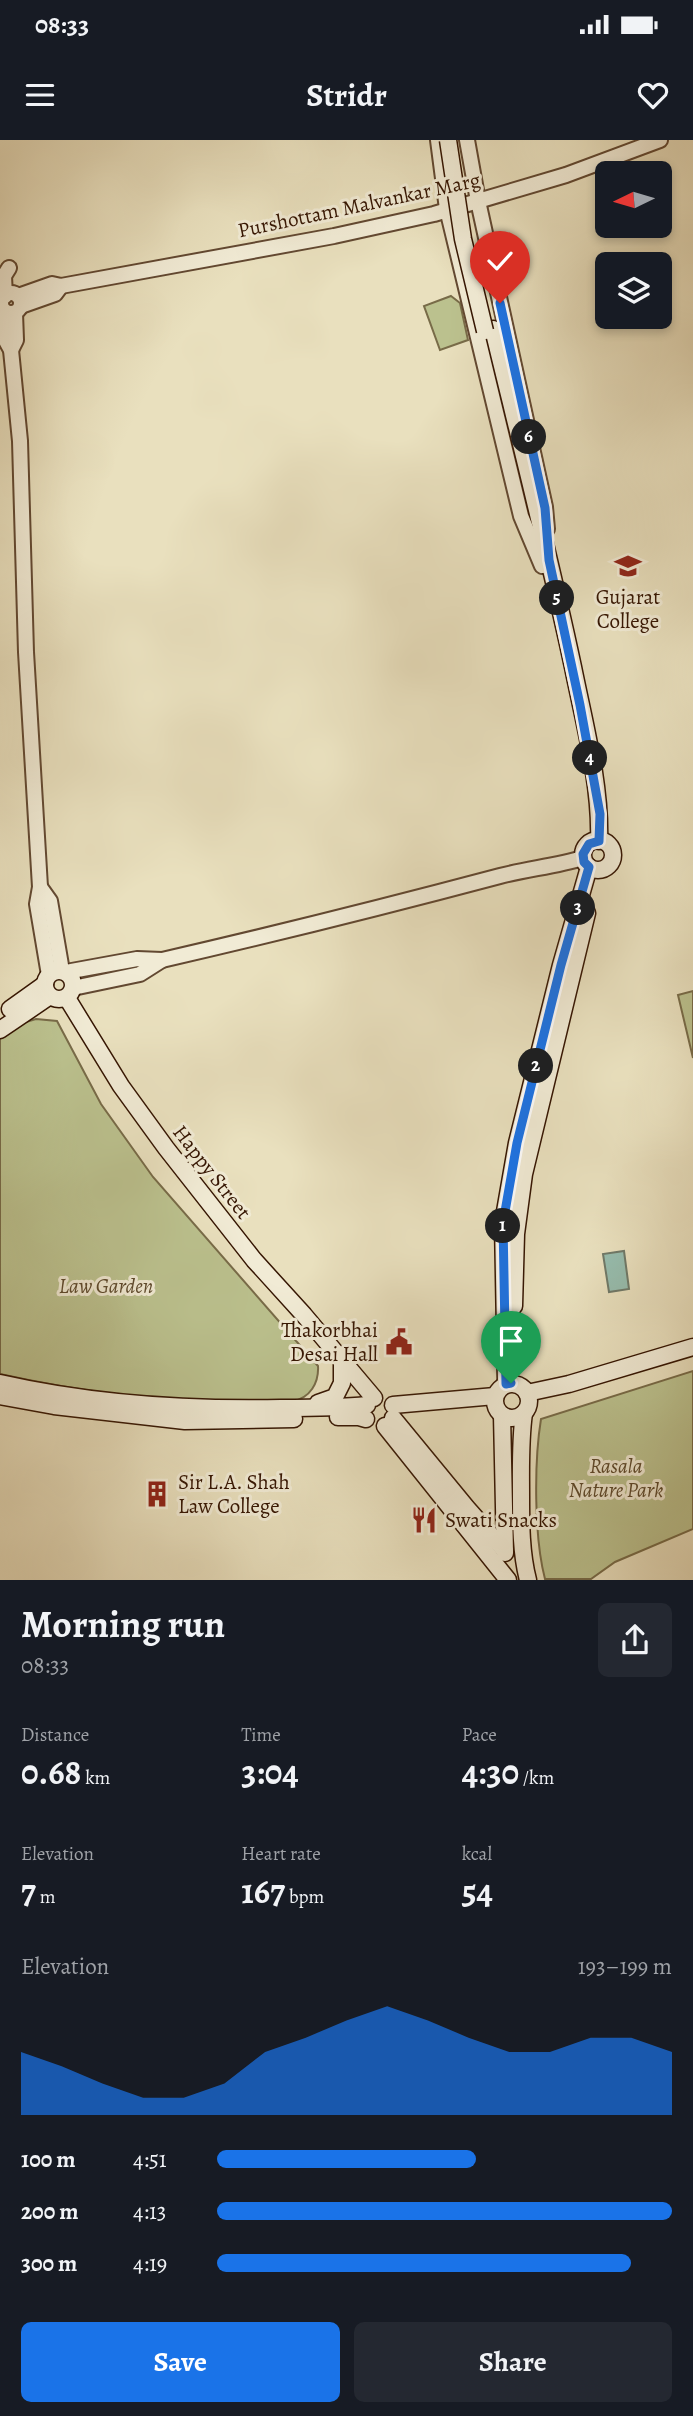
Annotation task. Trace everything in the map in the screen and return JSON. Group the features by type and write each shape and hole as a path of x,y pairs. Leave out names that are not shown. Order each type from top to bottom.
{"main road":[{"path":"448,140 463,239 489,330 545,563 590,797 595,842"},
{"path":"457,140 489,330"},
{"path":"507,1577 505,1551 512,1400 503,1223 520,1130 590,865 586,846 595,842 609,846 612,855 610,864 590,865"},
{"name":"Happy Street","path":"54,980 72,979 70,993 121,1086 254,1260 342,1359 369,1407"},
{"path":"54,980 58,1000 70,993"},
{"path":"0,1017 54,980"},
{"path":"0,1030 54,980"},
{"path":"512,1400 693,1347"},
{"path":"369,1407 377,1427 391,1416 571,1394 693,1358"},
{"path":"305,1408 335,1397 342,1383 342,1359"},
{"path":"0,1383 55,1396 183,1408 369,1407"},
{"path":"0,1396 54,1406 185,1421 359,1417 369,1407 387,1399 391,1416 507,1577"},
{"path":"512,1400 520,1436 521,1525 528,1580"},
{"path":"391,1416 505,1551"}],"street":[{"path":"438,140 447,209 521,516 545,563"},
{"path":"467,140 545,508 545,563"},
{"name":"Purshottam Malvankar Marg","path":"8,304 55,294 61,286 334,236 434,214 566,175 660,140"},
{"path":"8,304 6,341 11,350 20,440 26,652 40,887 37,904 54,980 137,958 162,960 350,916 504,875 554,867 590,865"},
{"path":"70,993 140,974 162,960"}],"green space":[{"path":"451,296 460,303 468,340 440,350 424,306"},
{"path":"693,991 693,1058 678,995"},
{"name":"Law Garden","path":"36,1019 57,1021 101,1104 153,1177 318,1366 315,1384 304,1397 293,1401 181,1401 103,1392 0,1374 0,1039 16,1025"},
{"name":"Rasala Nature Park","path":"693,1371 693,1529 615,1562 591,1579 545,1579 536,1499 541,1419"}],"shaded area":[{"path":"624,1251 629,1289 609,1292 603,1254"}],"place":[{"name":"Gujarat College","path":"628,566"},
{"name":"Thakorbhai Desai Hall","path":"399,1342"},
{"name":"Sir L.A. Shah Law College","path":"157,1494"},
{"name":"Swati Snacks","path":"424,1520"}],"route":[{"path":"500,303 545,508 549,560 600,814 599,841 586,846 583,854 584,862 589,867 561,965 517,1143 503,1223 506,1384 511,1383"}]}
